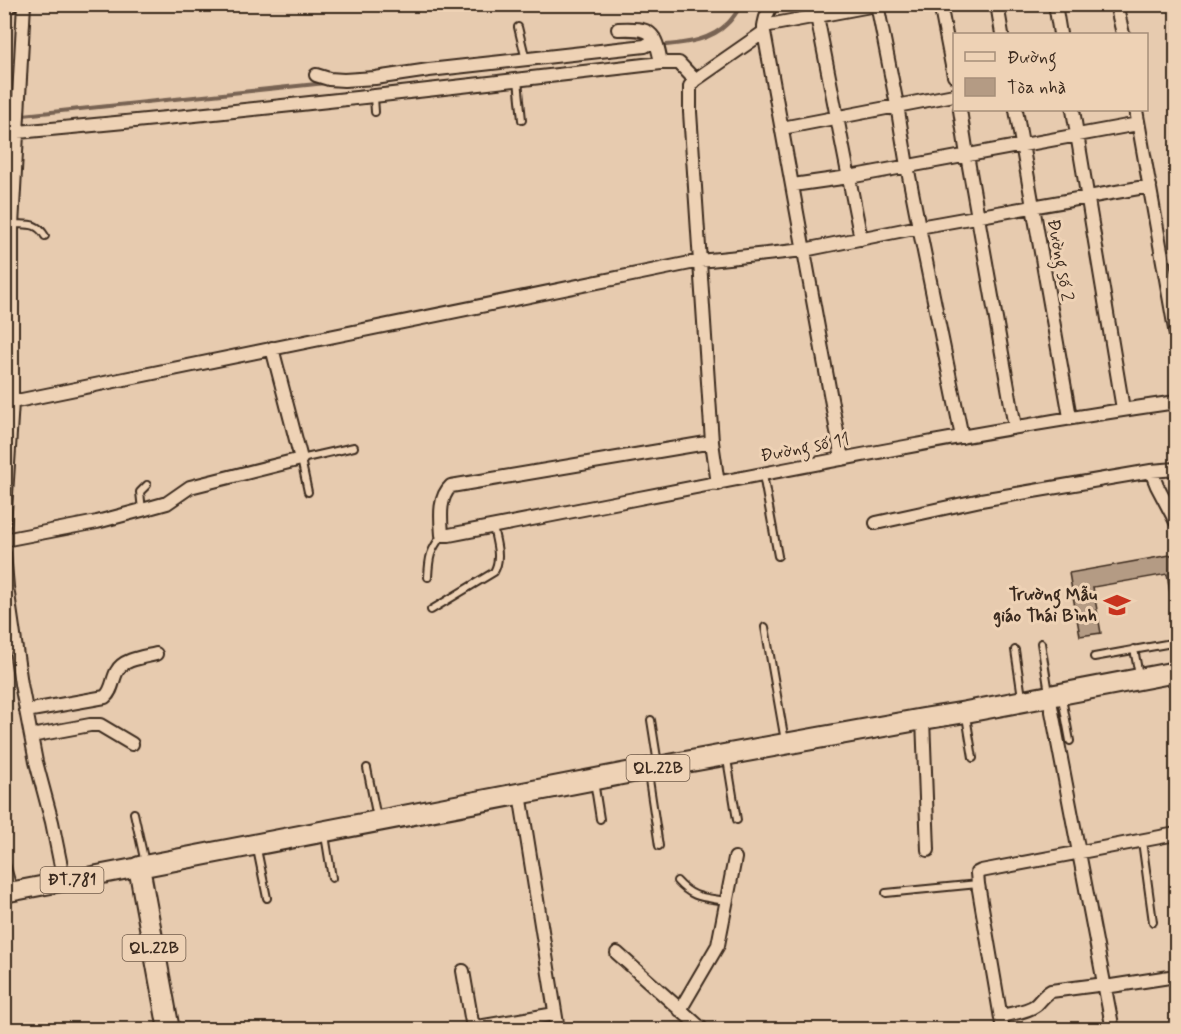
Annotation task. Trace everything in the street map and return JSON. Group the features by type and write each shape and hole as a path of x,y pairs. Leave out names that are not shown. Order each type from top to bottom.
{"highway":[{"name":"QL.22B","path":"169,1029 142,867 726,755 1176,672"}],"main road":[{"name":"ĐT.781","path":"9,892 142,867"}],"street":[{"path":"4,5 10,4"},
{"path":"4,526 12,402 10,225 20,101 24,4"},
{"path":"772,4 766,15 764,29 842,459"},
{"path":"940,4 953,71"},
{"path":"997,4 1002,33"},
{"path":"1055,4 1060,33"},
{"path":"1116,4 1123,33"},
{"path":"718,484 712,442 690,86 764,29 817,16 879,5 907,166 962,437"},
{"path":"817,16 861,239"},
{"path":"618,29 640,28 648,32 658,50"},
{"path":"316,75 344,80 645,46 650,43 679,63 695,80"},
{"path":"18,128 168,118 518,80 658,50"},
{"path":"782,128 953,95"},
{"path":"960,111 1015,428"},
{"name":"Đường số 2","path":"1016,111 1070,417"},
{"path":"1073,111 1123,410"},
{"path":"1136,111 1176,335"},
{"path":"793,185 849,177 1138,124"},
{"path":"4,140 13,138 18,128"},
{"path":"12,402 700,261 804,250 1150,186"},
{"path":"4,540 97,522 142,510 167,503 190,487 301,459 272,348"},
{"name":"Đường số 11","path":"442,535 1070,417 1176,402"},
{"path":"442,535 442,498 451,486 712,442"},
{"path":"876,523 981,500 1176,469"},
{"path":"1152,471 1157,486 1176,522"},
{"path":"4,553 6,587 26,711 64,881"},
{"path":"26,711 105,697 110,692 117,669 127,662 156,654"},
{"path":"1055,695 1079,852 1113,1029"},
{"path":"922,719 928,850"},
{"path":"31,736 100,725 132,744"},
{"path":"520,794 558,1029"},
{"path":"1003,1029 977,873 1176,834"},
{"path":"680,1010 718,945 735,858"},
{"path":"617,953 703,1029"},
{"path":"464,971 472,1022 478,1027 555,1014"},
{"path":"1001,1016 1029,1009 1052,991 1176,976"}],"lane":[{"path":"518,27 526,60"},
{"path":"518,80 522,120"},
{"path":"374,97 375,112"},
{"path":"10,225 36,225 45,236"},
{"path":"308,492 301,459 354,447"},
{"path":"763,475 778,556"},
{"path":"142,510 140,492 147,485"},
{"path":"431,610 494,572 498,565 498,552 493,527"},
{"path":"428,577 429,560 433,548 442,535"},
{"path":"765,627 785,744"},
{"path":"1041,643 1070,741"},
{"path":"1094,657 1172,643"},
{"path":"1134,649 1140,679"},
{"path":"1016,650 1023,701"},
{"path":"966,712 974,758"},
{"path":"651,720 659,846"},
{"path":"726,755 737,820"},
{"path":"367,768 377,822"},
{"path":"594,780 600,819"},
{"path":"134,813 142,867"},
{"path":"324,832 332,878"},
{"path":"1142,840 1153,922"},
{"path":"256,845 267,898"},
{"path":"4,857 9,892"},
{"path":"677,881 695,896 726,902"},
{"path":"886,893 978,884"}],"building":[{"path":"1176,554 1176,600 1171,600 1167,574 1093,587 1101,633 1080,636 1069,573"}],"waterway":[{"path":"658,46 695,41 712,35 729,22 742,4"},
{"path":"4,117 326,83"}],"place":[{"name":"Trường Mẫu giáo Thái Bình","path":"1117,605"}]}
